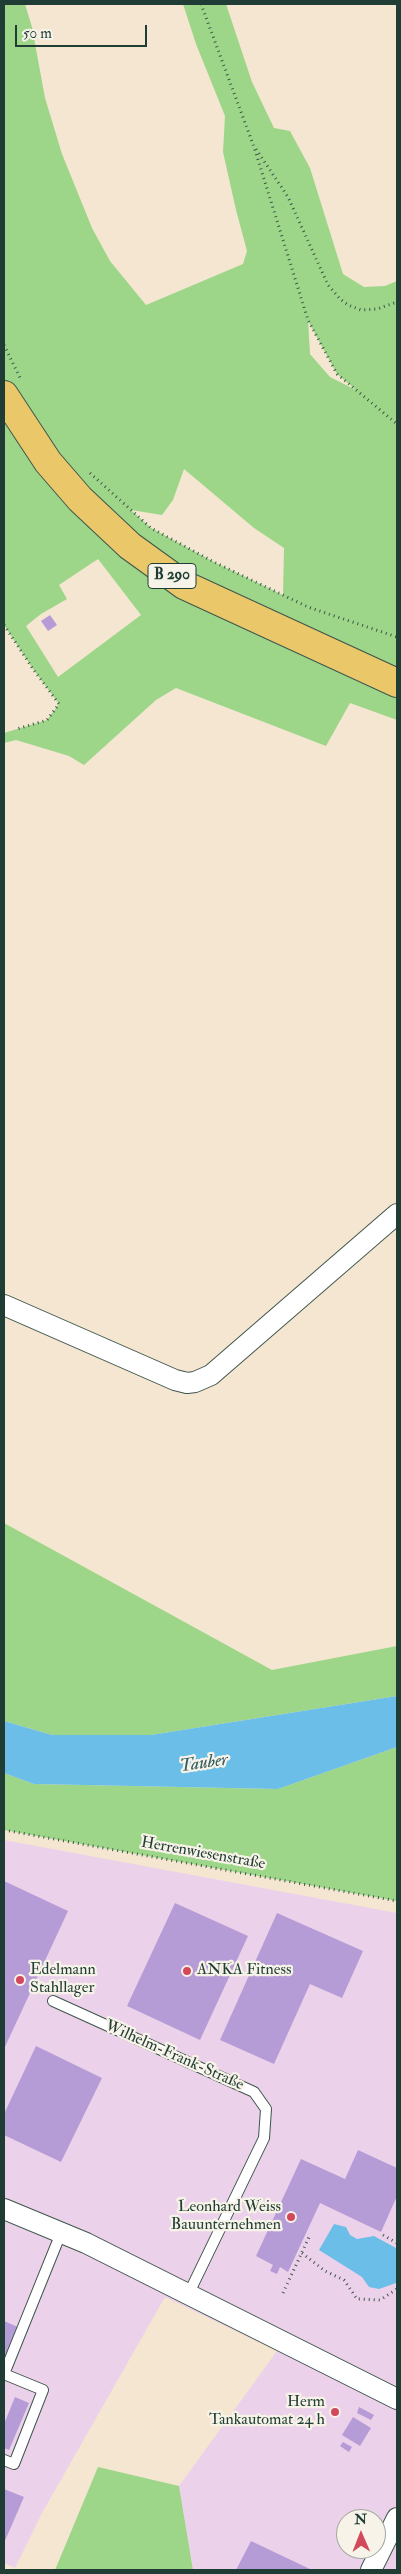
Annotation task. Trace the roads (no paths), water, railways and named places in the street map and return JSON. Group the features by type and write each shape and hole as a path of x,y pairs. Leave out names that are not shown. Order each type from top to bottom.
{"main road":[{"name":"B 290","path":"14,391 48,462 80,499 130,546 184,584 397,683"}],"street":[{"path":"4,1305 175,1380 187,1383 195,1382 211,1375 397,1214"},
{"path":"4,2209 86,2243 397,2399"},
{"path":"371,2570 397,2518"}],"lane":[{"name":"Wilhelm-Frank-Straße","path":"53,2001 254,2092 266,2110 264,2138 188,2295"},
{"path":"4,2460 14,2464 42,2390 4,2374 61,2233"}],"water":[{"name":"Tauber","path":"397,1696 397,1747 278,1789 34,1784 4,1773 4,1721 52,1735 151,1735"},
{"path":"334,2224 346,2227 350,2235 357,2239 374,2236 396,2248 396,2283 379,2289 369,2287 362,2277 319,2250"}],"place":[{"name":"ANKA Fitness","path":"187,1971"},
{"name":"Edelmann Stahllager","path":"20,1980"},
{"name":"Leonhard Weiss Bauunternehmen","path":"291,2217"},
{"name":"Herm Tankautomat 24 h","path":"335,2412"}]}
